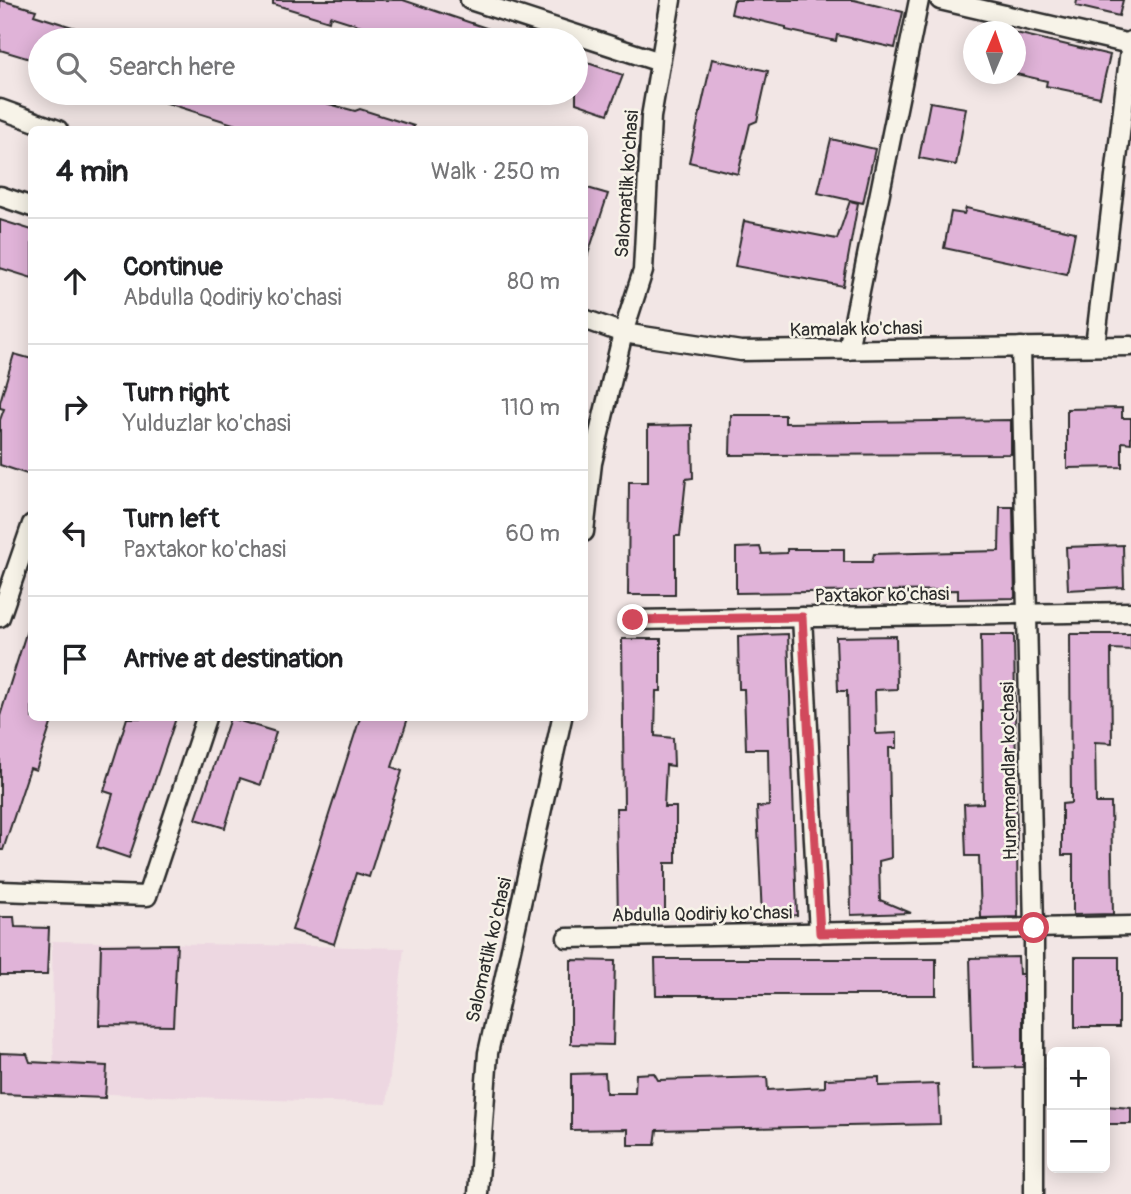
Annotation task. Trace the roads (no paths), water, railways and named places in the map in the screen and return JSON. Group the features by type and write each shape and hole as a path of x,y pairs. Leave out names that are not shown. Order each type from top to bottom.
{"street":[{"path":"471,0 556,28"},
{"name":"Salomatlik ko'chasi","path":"588,498 592,463 623,333 643,271 651,117 671,0"},
{"path":"848,350 919,0"},
{"path":"940,0 1131,42 1128,93 1095,346"},
{"path":"588,38 660,62"},
{"path":"0,109 47,126"},
{"path":"0,197 28,206"},
{"name":"Kamalak ko'chasi","path":"588,320 623,333 741,351 1131,346"},
{"name":"Hunarmandlar ko'chasi","path":"1021,347 1034,928 1034,1194"},
{"path":"0,617 28,536"},
{"name":"Paxtakor ko'chasi","path":"633,620 1131,612"},
{"path":"802,617 820,933"},
{"path":"0,891 147,896 205,721"},
{"name":"Salomatlik ko'chasi","path":"478,1194 488,1053 561,721"},
{"name":"Abdulla Qodiriy ko'chasi","path":"567,938 1131,926"}]}
